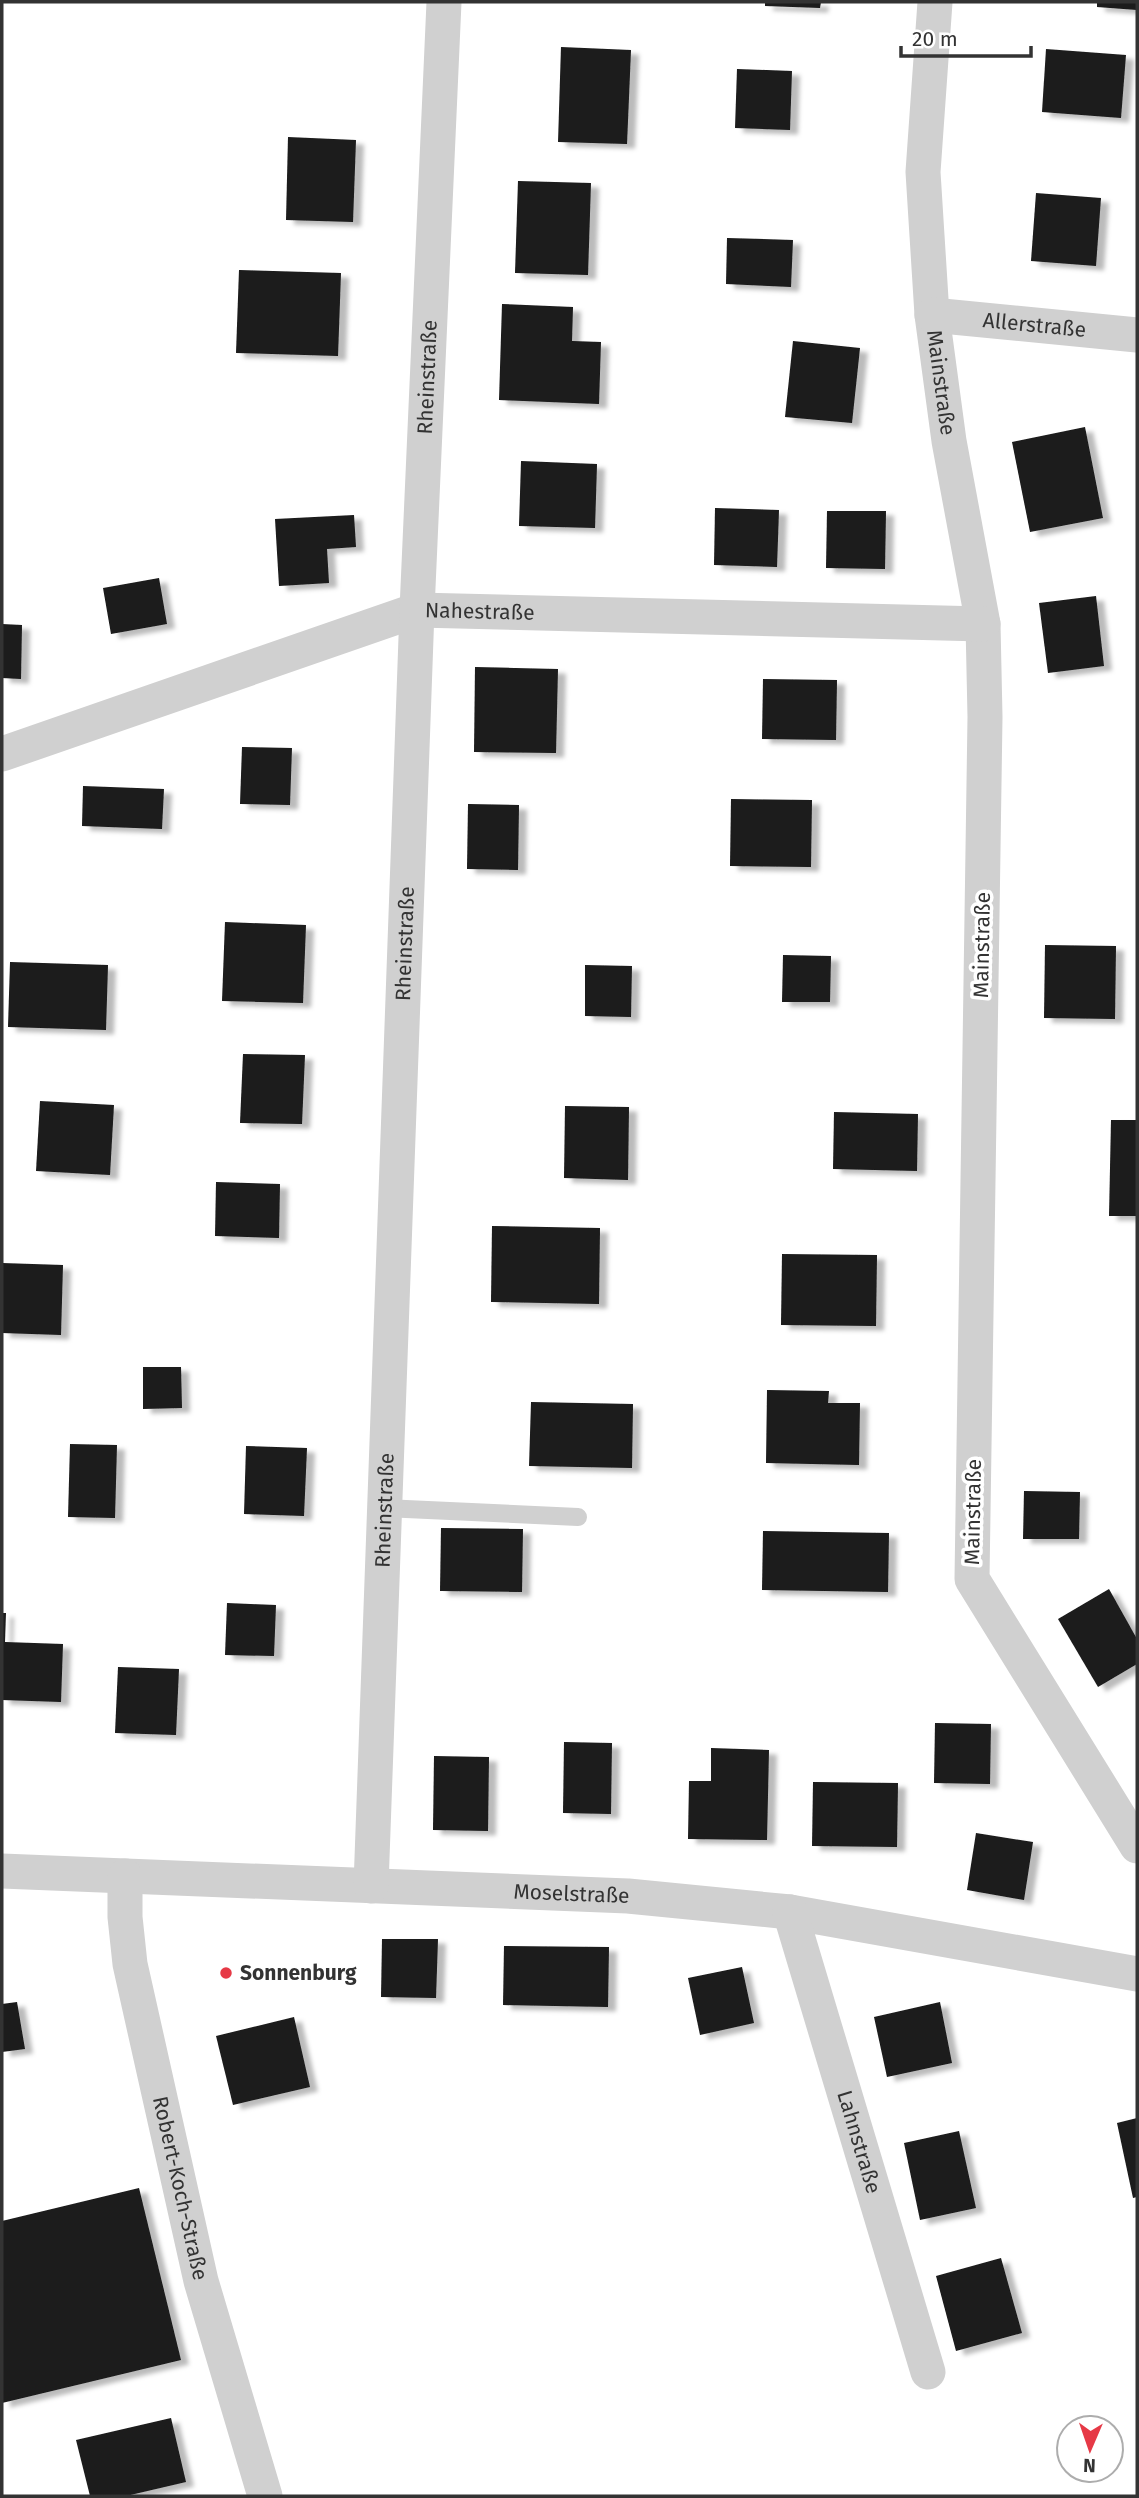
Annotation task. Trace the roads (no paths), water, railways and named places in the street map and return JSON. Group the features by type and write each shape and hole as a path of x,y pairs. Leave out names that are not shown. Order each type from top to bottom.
{"street":[{"name":"Rheinstraße","path":"370,1886 417,610 444,2"},
{"name":"Mainstraße","path":"935,2 923,172 932,316 949,440 983,624 985,717 971,1580 1137,1846"},
{"name":"Allerstraße","path":"932,316 1137,335"},
{"name":"Nahestraße","path":"2,754 417,610 983,624"},
{"name":"Moselstraße","path":"2,1871 628,1896 790,1913 1137,1974"},
{"name":"Robert-Koch-Straße","path":"125,1876 125,1917 130,1964 198,2268 265,2496"},
{"name":"Lahnstraße","path":"790,1913 929,2372"}],"lane":[{"path":"384,1508 578,1517"}],"place":[{"name":"Sonnenburg","path":"226,1973"}]}
